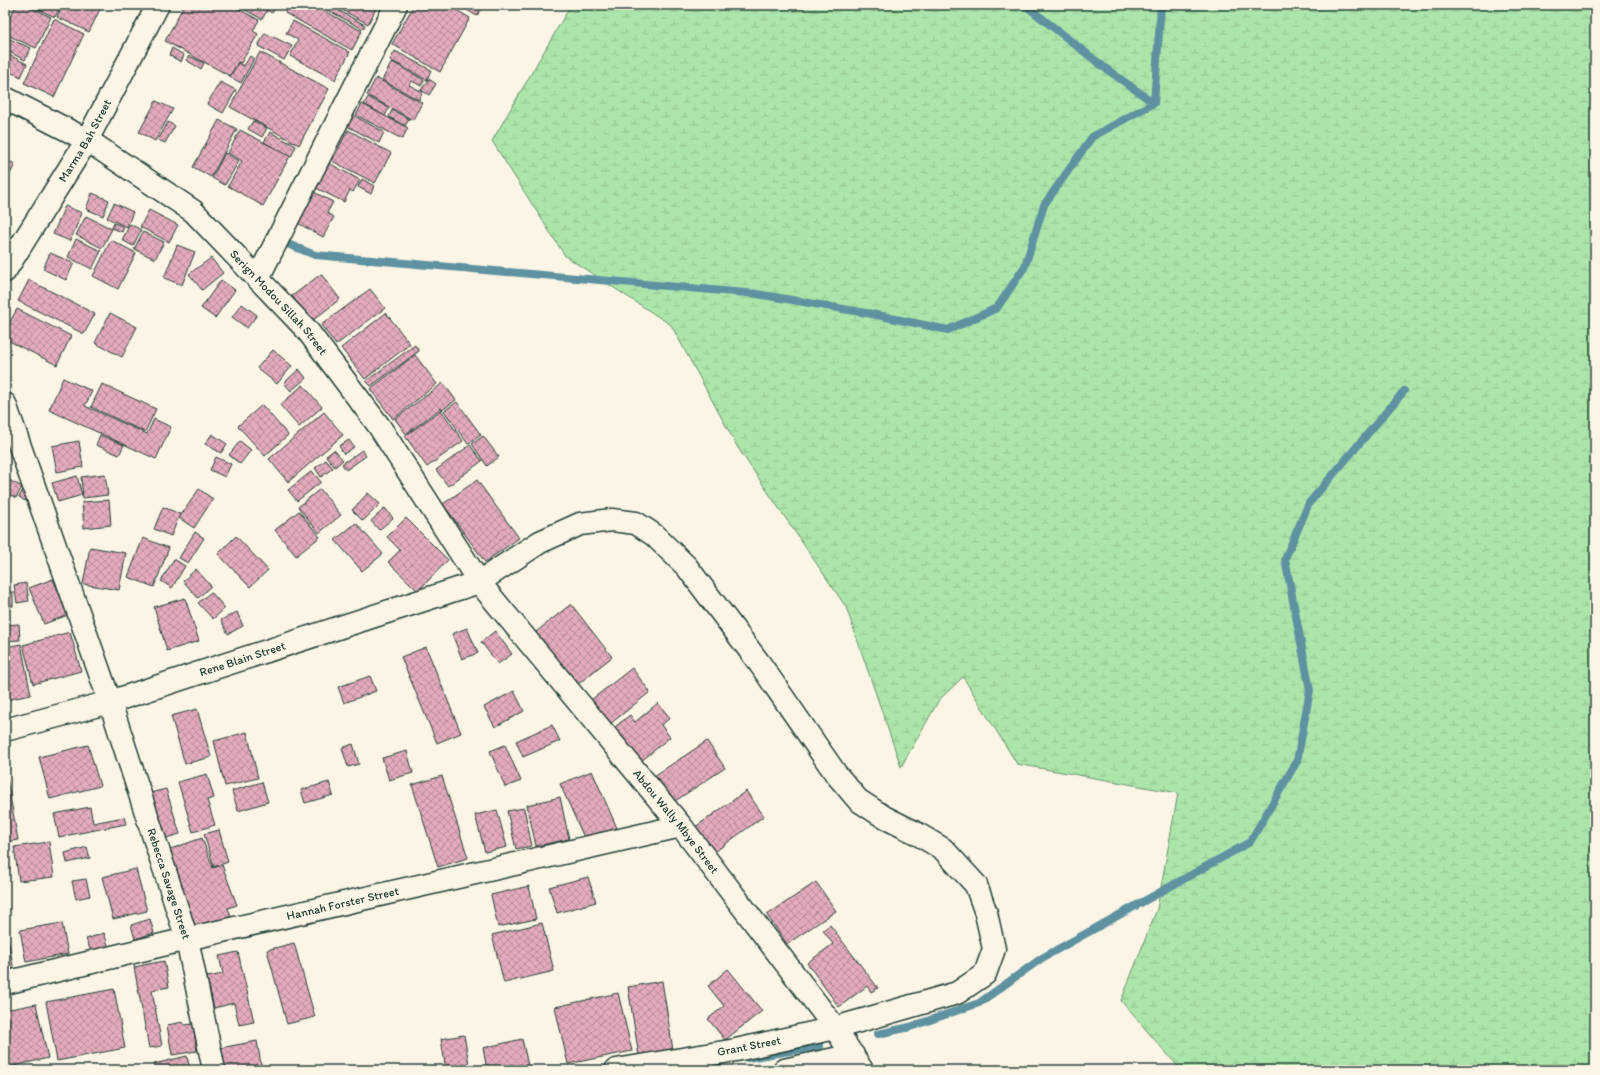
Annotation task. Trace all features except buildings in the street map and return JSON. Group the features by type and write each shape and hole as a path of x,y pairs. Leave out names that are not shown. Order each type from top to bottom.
{"street":[{"name":"Marma Bah Street","path":"5,272 87,140 158,5"},
{"path":"258,278 396,5"},
{"name":"Serign Modou Sillah Street","path":"5,98 87,140 193,211 307,330 379,426 479,582"},
{"name":"Rebecca Savage Street","path":"5,404 110,702 187,939 214,1070"},
{"name":"Rene Blain Street","path":"5,730 110,702 479,582 540,542 580,524 612,520 636,523 654,535 687,567 760,664 836,774 858,800 884,817 943,849 976,885 986,913 994,949 985,974 957,993 835,1028"},
{"name":"Abdou Wally Mbye Street","path":"479,582 681,826 835,1028 857,1063"},
{"name":"Hannah Forster Street","path":"5,984 187,939 681,826"},
{"name":"Grant Street","path":"616,1070 736,1050 835,1028"},
{"path":"728,1070 736,1050"},
{"path":"784,1070 857,1063"}],"green space":[{"path":"571,5 1595,5 1595,1070 1181,1070 1121,1001 1157,909 1178,793 1017,764 963,677 939,700 901,767 846,607 738,448 671,325 565,256 492,141"}],"waterway":[{"path":"1025,5 1105,68 1154,103"},
{"path":"285,243 315,255 757,294 872,314 948,330 997,308 1025,266 1044,205 1092,137 1154,103 1161,5"},
{"path":"878,1034 910,1027 979,1003 1042,958 1250,842 1297,761 1310,690 1285,559 1309,503 1404,391"},
{"path":"748,1058 820,1046"},
{"path":"686,1070 718,1064"}]}
